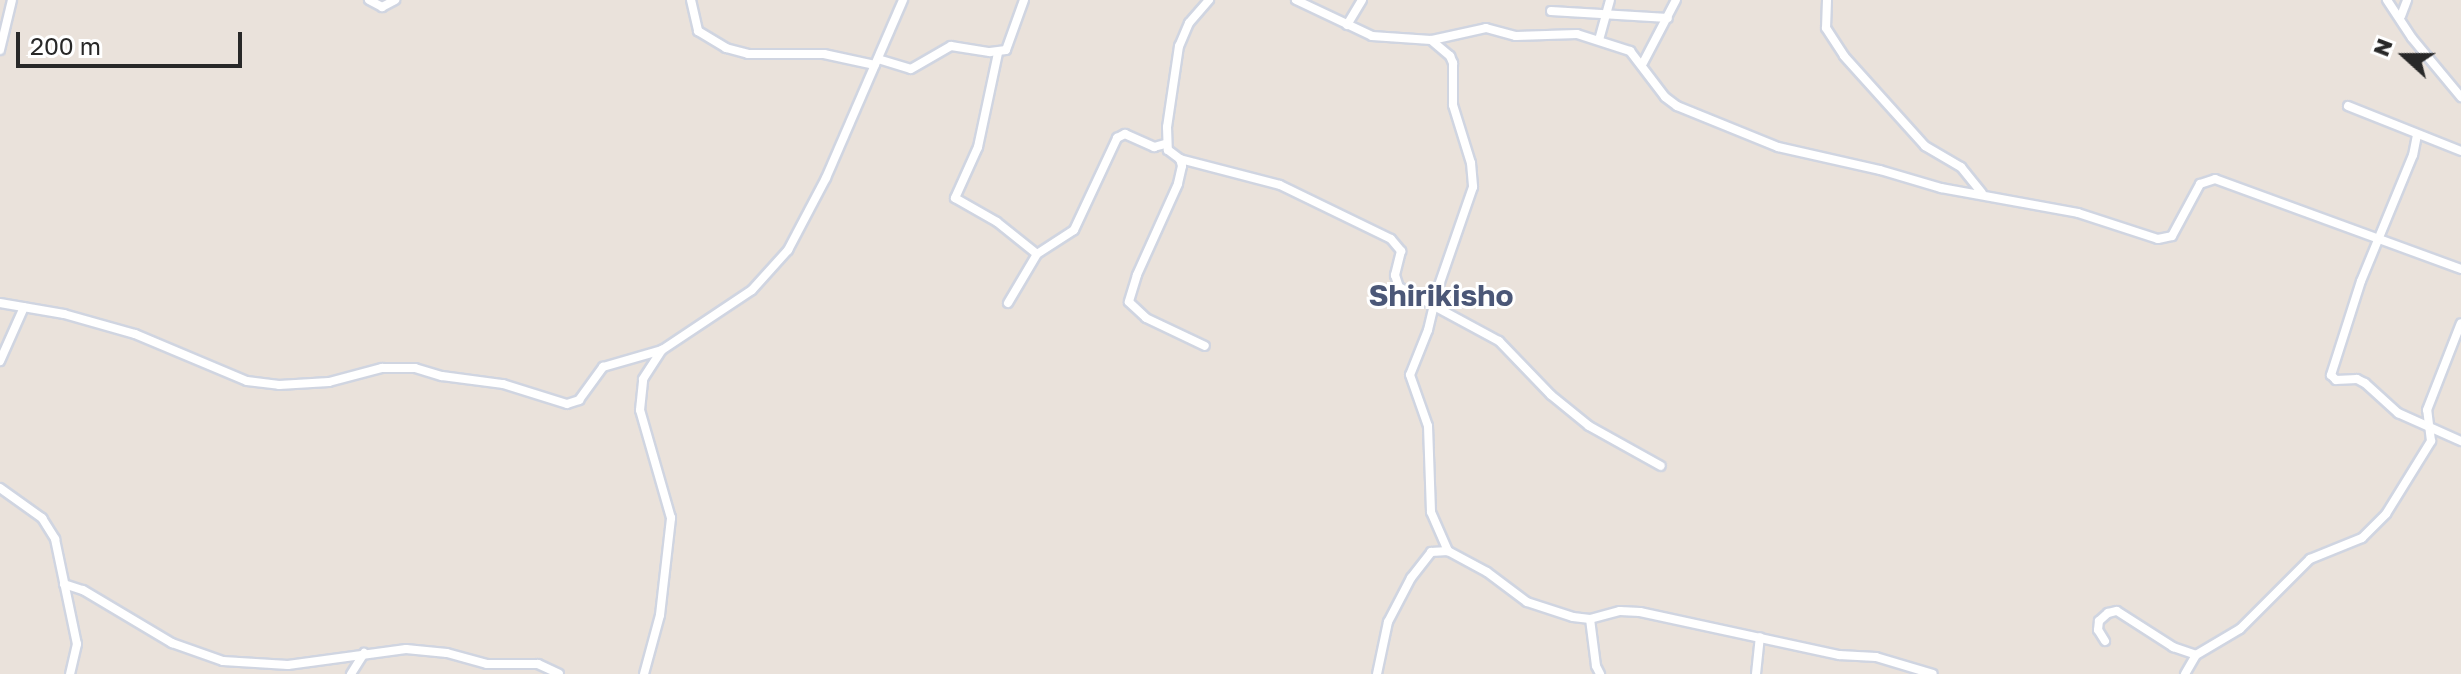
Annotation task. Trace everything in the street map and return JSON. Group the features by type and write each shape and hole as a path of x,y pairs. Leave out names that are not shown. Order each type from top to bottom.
{"street":[{"path":"0,50 12,0"},
{"path":"369,0 382,7 395,0"},
{"path":"691,0 698,31 726,48 748,54 824,54 911,69 951,46 998,53 1011,44 1024,0"},
{"path":"0,303 64,314 135,334 247,381 279,385 329,382 382,368 415,368 442,376 503,384 567,404 579,400 603,367 662,350 744,296 761,282 788,250 807,217 903,0"},
{"path":"1165,144 1179,46 1189,23 1209,0"},
{"path":"1296,0 1347,25 1386,39 1431,40 1486,28 1516,36 1577,34 1599,40 1630,51 1643,63 1665,97 1677,106 1738,133 1941,188 1982,194 2043,210 2078,213 2164,239 2175,231 2200,184 2215,179 2461,269"},
{"path":"1347,25 1362,0"},
{"path":"1599,40 1610,0"},
{"path":"1643,63 1676,0"},
{"path":"1827,0 1826,28 1844,56 1925,146 1961,167 1982,194"},
{"path":"2387,0 2401,16 2412,38 2461,97"},
{"path":"2401,16 2407,0"},
{"path":"1551,11 1668,18"},
{"path":"1431,40 1450,56 1453,63 1453,105 1473,176 1471,199 1410,375 1428,426 1431,512 1448,551"},
{"path":"998,53 978,147 955,198 997,222 1037,254"},
{"path":"2348,106 2461,151"},
{"path":"1008,303 1037,254 1074,230 1117,138 1125,134 1154,147 1165,144"},
{"path":"2417,135 2413,155 2361,281 2331,375 2336,380 2357,379 2365,383 2398,413 2461,441"},
{"path":"1165,144 1180,159 1182,166 1178,184 1137,275 1129,302 1146,318 1205,346"},
{"path":"1180,159 1280,185 1391,239 1400,245 1395,275 1399,287 1499,341 1581,420 1661,466"},
{"path":"0,361 24,307"},
{"path":"2185,674 2196,655 2240,629 2310,559 2345,546 2373,530 2429,444 2427,410 2461,323"},
{"path":"644,674 660,615 671,518 639,401 643,379 662,350"},
{"path":"0,488 42,518 55,539 77,644 70,674"},
{"path":"1377,674 1388,622 1411,578 1431,552 1448,551 1487,572 1527,602 1590,619 1628,611 1839,655 1876,657 1933,674"},
{"path":"64,584 83,590 172,643 223,661 288,665 387,649 438,651 487,664 538,664 559,674"},
{"path":"2105,641 2098,630 2099,621 2108,613 2117,611 2173,647 2196,655"},
{"path":"1590,619 1596,666 1600,674"},
{"path":"1756,674 1760,637"},
{"path":"351,674 364,653"}],"district":[{"name":"Shirikisho","path":"1441,295"}]}
